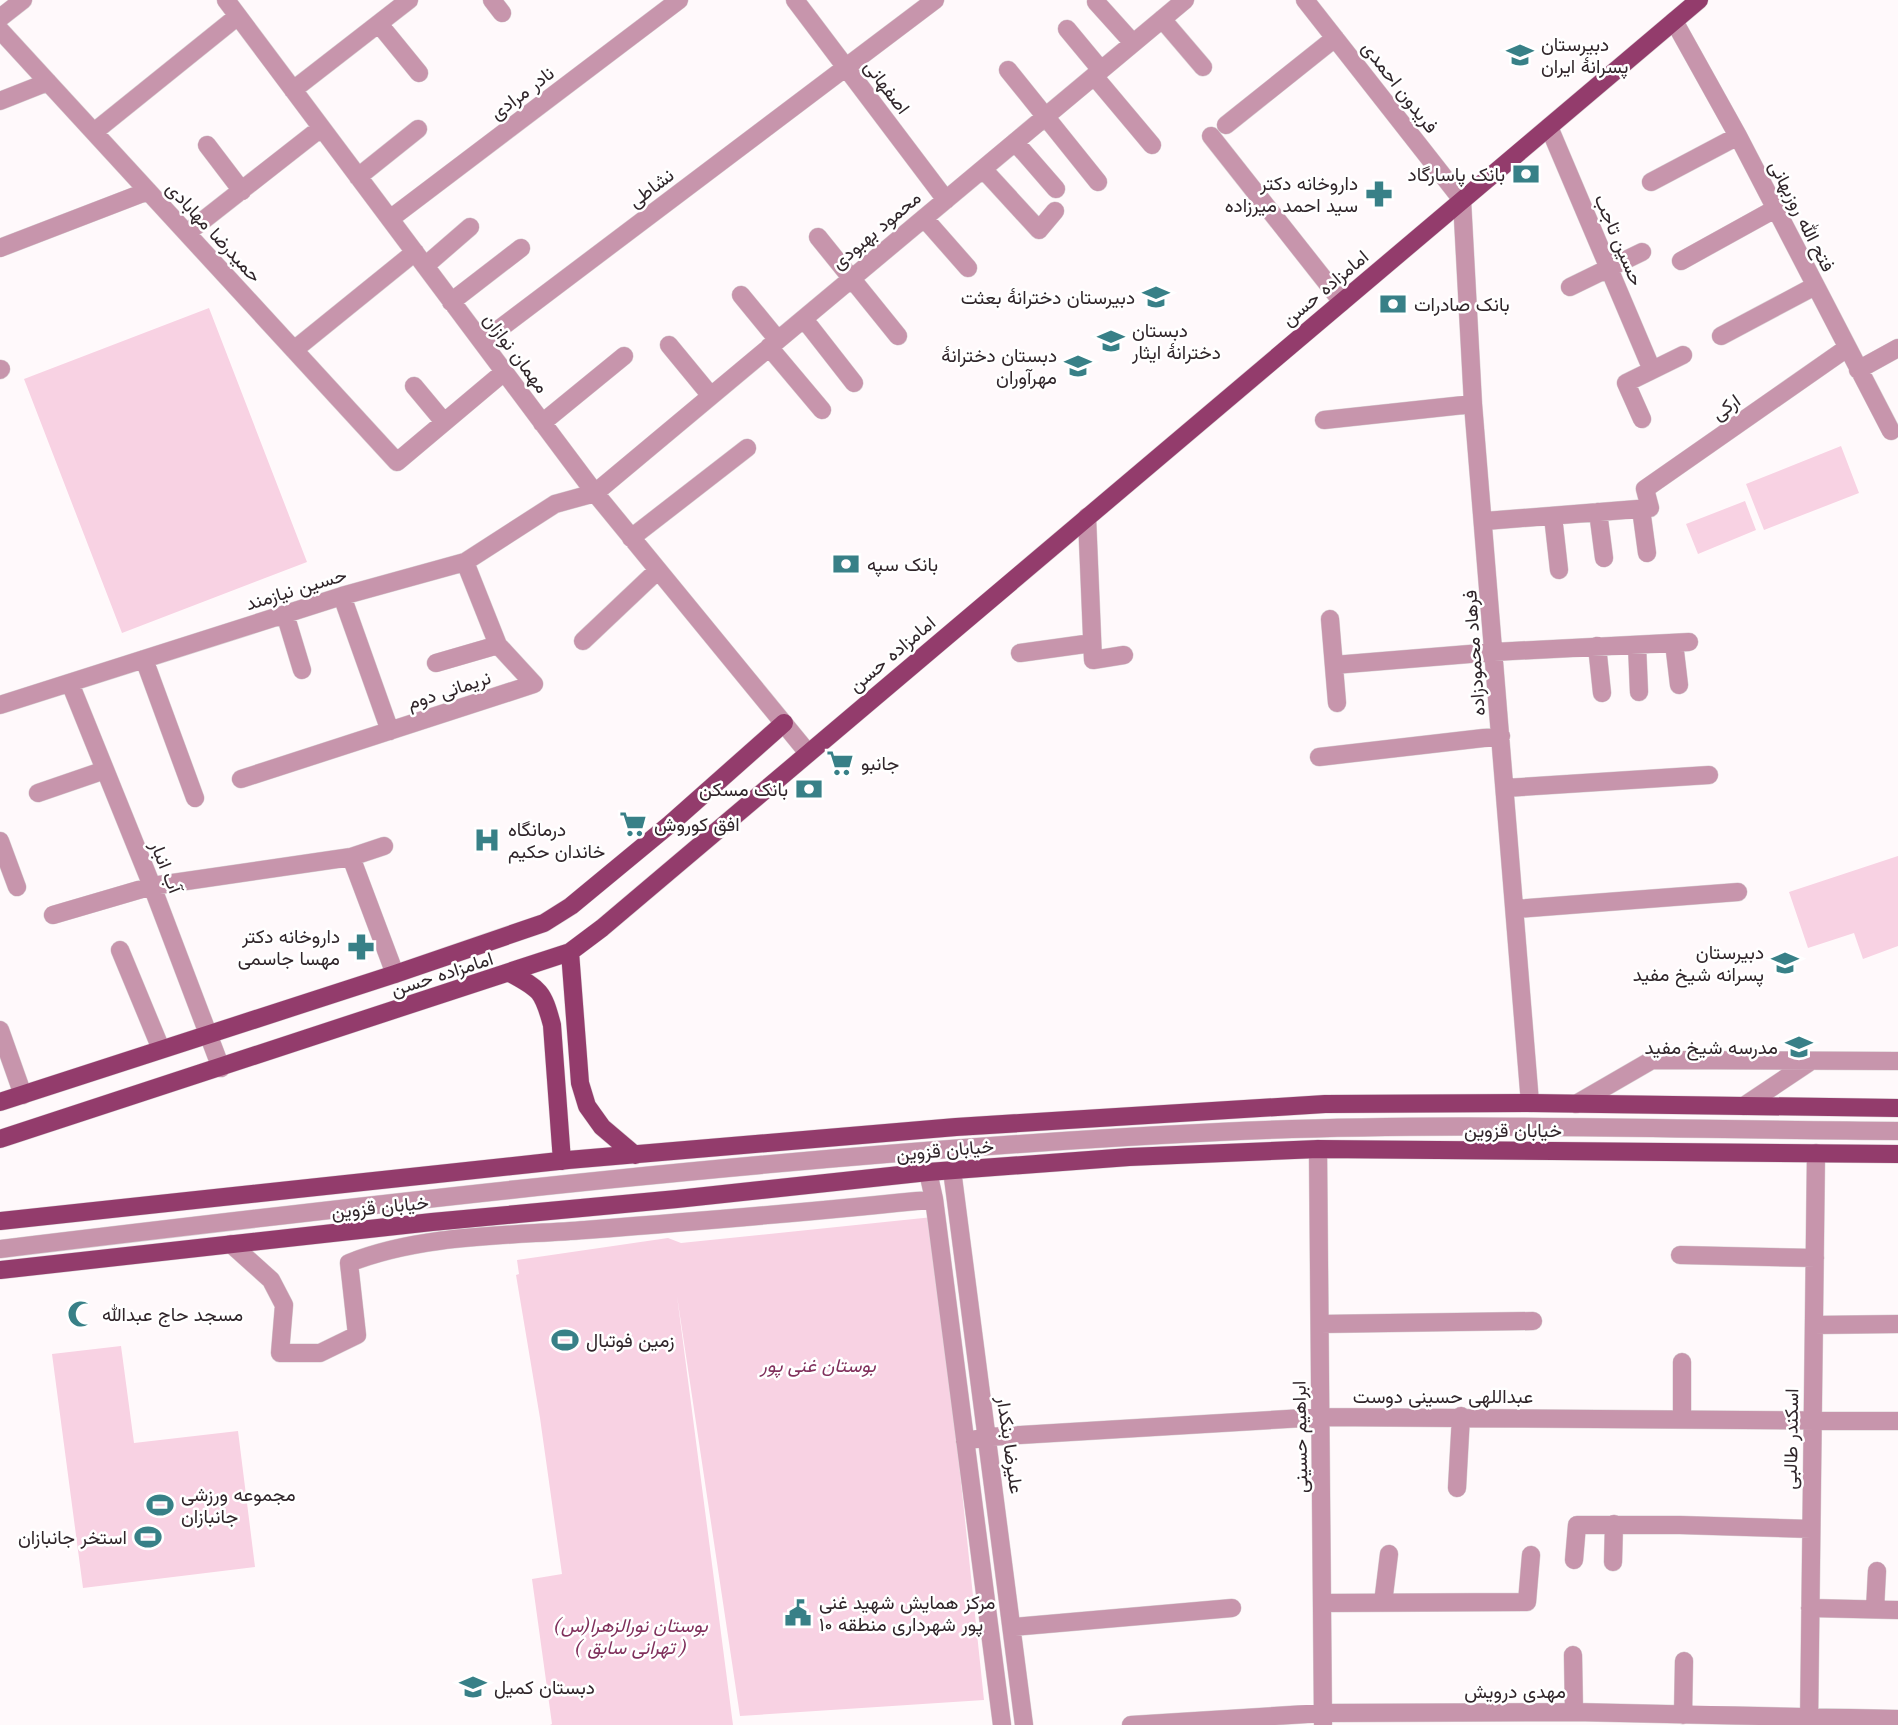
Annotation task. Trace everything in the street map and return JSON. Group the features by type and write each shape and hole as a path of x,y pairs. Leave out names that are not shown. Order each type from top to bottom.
{"main road":[{"name":"امامزاده حسن","path":"0,1139 570,952 1699,0"},
{"name":"امامزاده حسن","path":"0,1102 544,923 571,906 669,825 784,723"},
{"path":"570,952 580,1083 587,1106 602,1127 635,1155"},
{"path":"510,973 535,986 547,1005 552,1024 562,1161"},
{"name":"خیابان قزوین","path":"0,1221 562,1161 956,1127 1325,1104 1530,1103 1898,1108"},
{"name":"خیابان قزوین","path":"0,1270 928,1172 1129,1157 1318,1149 1898,1154"}],"street":[{"path":"0,18 23,0"},
{"name":"مهمان نوازان","path":"226,0 595,493 808,752"},
{"path":"293,90 409,0"},
{"name":"نادر مرادی","path":"390,219 679,0"},
{"name":"اصفهانی","path":"795,0 946,200"},
{"name":"نشاطی","path":"482,342 935,0"},
{"name":"محمود بهبودی","path":"595,493 1185,0"},
{"path":"1096,2 1133,43"},
{"name":"فریدون احمدی","path":"1315,4 1335,38 1462,200"},
{"path":"94,132 237,16"},
{"path":"1162,19 1203,67"},
{"name":"فتح الله روزبهانی","path":"1674,21 1738,136 1891,431"},
{"path":"379,24 419,73"},
{"path":"1067,29 1152,145"},
{"name":"حمیدرضا مهابادی","path":"0,30 397,462 444,422"},
{"path":"1226,125 1335,38"},
{"path":"1008,70 1098,182"},
{"path":"0,101 48,82"},
{"name":"حسین تاجب","path":"1549,127 1652,370"},
{"path":"187,233 321,128"},
{"path":"358,177 418,129"},
{"path":"1210,136 1342,302"},
{"path":"1651,182 1738,136"},
{"path":"1015,142 1056,189"},
{"path":"207,145 242,191"},
{"path":"983,169 1039,230 1055,211"},
{"path":"0,248 148,191"},
{"name":"فرهاد محمودزاده","path":"1462,200 1473,404 1485,521 1530,1103"},
{"path":"1681,261 1775,209"},
{"path":"924,218 968,268"},
{"path":"294,350 420,259 470,227"},
{"path":"818,237 898,336"},
{"path":"451,302 521,248"},
{"path":"1570,287 1642,252"},
{"path":"1721,336 1815,286"},
{"path":"741,295 822,410"},
{"path":"804,319 854,383"},
{"path":"670,345 711,396"},
{"name":"ارکی","path":"1646,509 1646,489 1847,348"},
{"path":"1858,370 1898,348"},
{"path":"1642,419 1626,383 1683,355"},
{"path":"542,423 624,356"},
{"path":"414,386 444,422 504,372"},
{"path":"1324,420 1473,404"},
{"path":"631,538 747,448"},
{"name":"حسین نیازمند","path":"0,705 342,596 465,562 555,504 595,493"},
{"path":"1485,521 1646,509 1647,554"},
{"path":"1598,512 1604,558"},
{"path":"1553,516 1559,570"},
{"path":"1087,517 1093,660 1124,655"},
{"name":"نریمانی دوم","path":"241,779 534,684 498,645 465,562"},
{"path":"583,641 657,570"},
{"path":"342,596 390,731"},
{"path":"285,614 303,670"},
{"path":"1330,619 1337,704"},
{"path":"1020,653 1092,643"},
{"path":"1334,665 1494,652 1682,643 1679,685"},
{"path":"436,663 498,645"},
{"path":"1637,645 1639,692"},
{"path":"1597,646 1602,693"},
{"path":"144,659 195,798"},
{"name":"آب انبار","path":"71,683 221,1068"},
{"path":"1320,757 1501,736"},
{"path":"38,793 104,771"},
{"path":"1505,788 1709,775"},
{"path":"0,841 17,887"},
{"path":"53,915 152,887 351,857 384,846"},
{"path":"351,857 395,974"},
{"path":"1516,909 1738,892"},
{"path":"120,950 161,1049"},
{"path":"0,1030 23,1095"},
{"path":"1576,1104 1652,1060 1898,1061"},
{"path":"1744,1107 1811,1061"},
{"path":"0,1249 584,1181 951,1148 1221,1132 1371,1127 1898,1131"},
{"name":"ابراهیم حسینی","path":"1318,1149 1323,1719"},
{"name":"اسکندر طالبی","path":"1809,1722 1816,1153"},
{"name":"علیرضا بنکدار","path":"952,1170 1024,1725"},
{"path":"928,1172 934,1199 1002,1725"},
{"path":"232,1244 271,1280 284,1305 281,1353 320,1353 357,1335 349,1263 381,1250 449,1241 801,1214 934,1199"},
{"path":"1680,1255 1815,1258"},
{"path":"1320,1324 1533,1321"},
{"path":"1814,1325 1898,1324"},
{"path":"1682,1362 1682,1418"},
{"path":"1457,1488 1461,1416"},
{"name":"عبداللهی حسینی دوست","path":"965,1441 988,1437 1321,1417 1898,1421"},
{"path":"1613,1562 1614,1524"},
{"path":"1574,1560 1577,1525 1811,1529"},
{"path":"1383,1603 1389,1554"},
{"path":"1322,1603 1527,1602 1531,1555"},
{"path":"1875,1609 1877,1571"},
{"path":"1013,1626 1232,1608"},
{"path":"1810,1608 1898,1609"},
{"path":"1573,1655 1574,1712"},
{"path":"1684,1661 1684,1715"},
{"name":"مهدی درویش","path":"1132,1725 1574,1712 1616,1719 1684,1715 1809,1722 1898,1719"}],"green space":[{"path":"209,308 307,562 122,633 24,379"},
{"path":"1841,446 1859,493 1764,530 1746,484"},
{"path":"1745,501 1756,530 1698,554 1686,524"},
{"path":"1898,856 1898,946 1863,959 1854,933 1808,948 1789,892"},
{"name":"بوستان غنی پور","path":"933,1217 984,1700 740,1716 677,1296 733,1725 550,1725 552,1724 532,1579 562,1574 516,1275 519,1274 517,1260 668,1238 681,1243"},
{"name":"مجموعه ورزشی جانبازان","path":"121,1346 134,1443 238,1431 255,1567 83,1588 52,1354"}],"place":[{"name":"دبیرستان پسرانهٔ ایران","path":"1520,55"},
{"name":"بانک پاسارگاد","path":"1526,174"},
{"name":"داروخانه دکتر سید احمد میرزاده","path":"1379,194"},
{"name":"دبیرستان دخترانهٔ بعثت","path":"1156,297"},
{"name":"بانک صادرات","path":"1393,304"},
{"name":"دبستان دخترانهٔ ایثار","path":"1111,341"},
{"name":"دبستان دخترانهٔ مهرآوران","path":"1078,366"},
{"name":"بانک سپه","path":"846,564"},
{"name":"جانبو","path":"840,763"},
{"name":"بانک مسکن","path":"809,789"},
{"name":"افق کوروش","path":"633,824"},
{"name":"درمانگاه خاندان حکیم","path":"487,840"},
{"name":"داروخانه دکتر مهسا جاسمی","path":"361,947"},
{"name":"دبیرستان پسرانه شیخ مفید","path":"1785,963"},
{"name":"مدرسه شیخ مفید","path":"1799,1047"},
{"name":"مسجد حاج عبدالله","path":"81,1314"},
{"name":"زمین فوتبال","path":"565,1340"},
{"name":"مجموعه ورزشی جانبازان","path":"160,1505"},
{"name":"استخر جانبازان","path":"148,1537"},
{"name":"مرکز همایش شهید غنی پور شهرداری منطقه ۱۰","path":"798,1613"},
{"name":"دبستان کمیل","path":"473,1687"}],"park label":[{"name":"بوستان نورالزهرا(س) ( تهرانی سابق )","path":"631,1636"}]}
